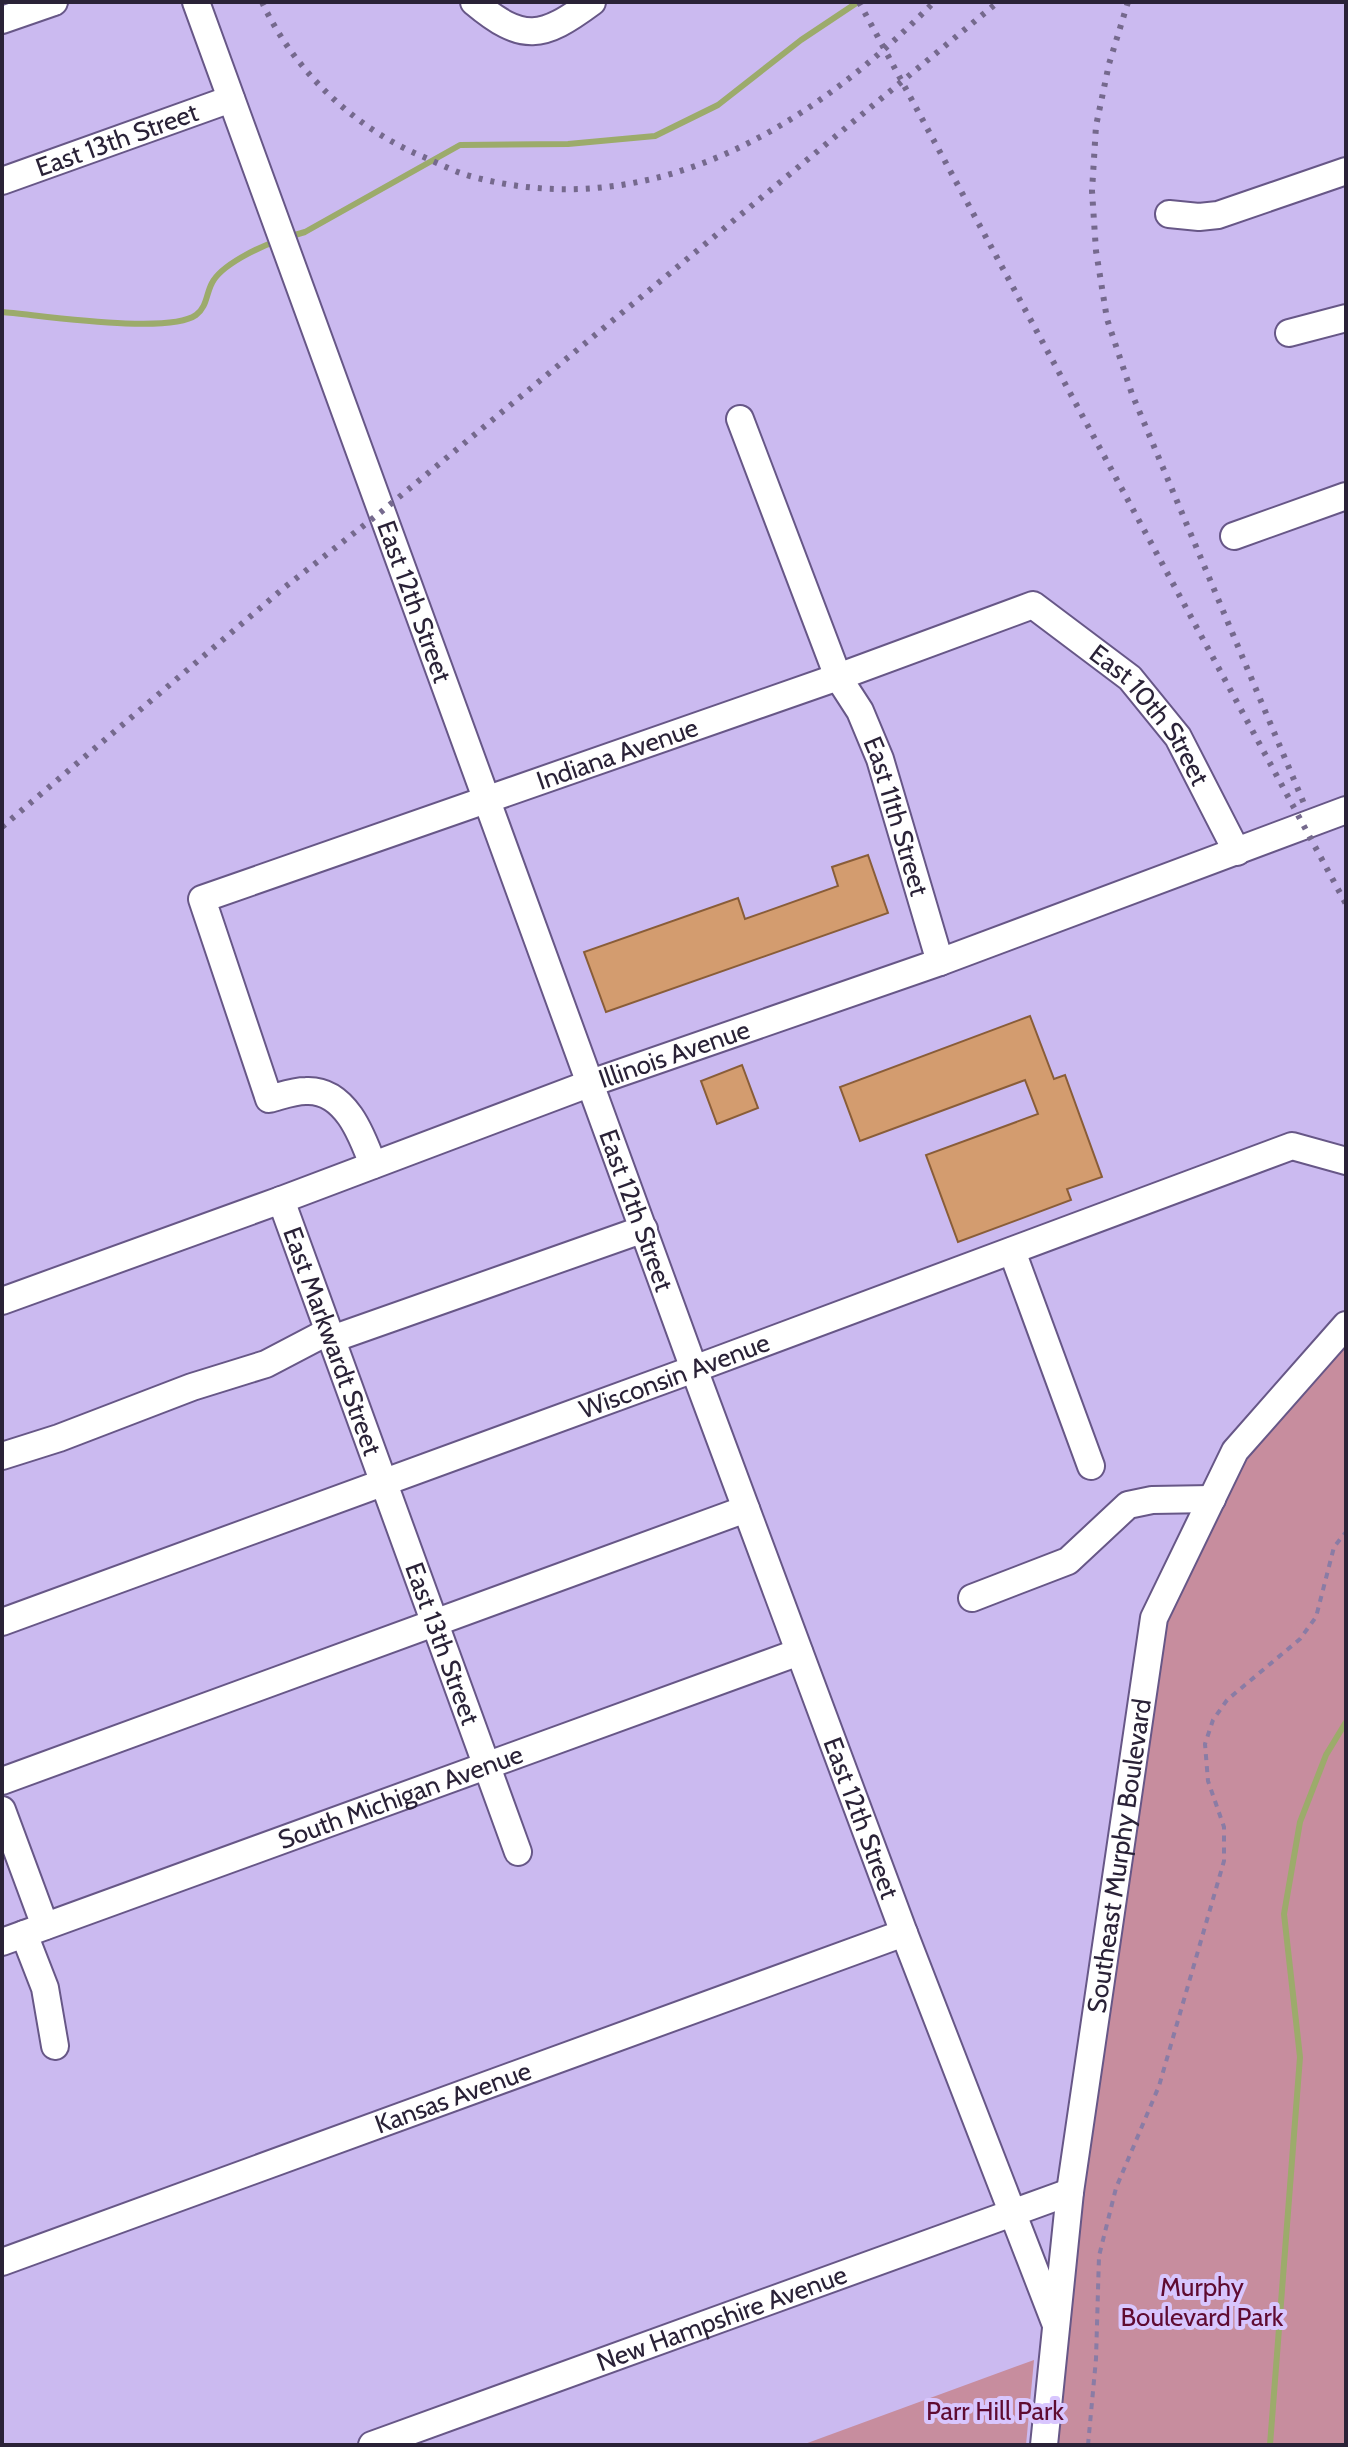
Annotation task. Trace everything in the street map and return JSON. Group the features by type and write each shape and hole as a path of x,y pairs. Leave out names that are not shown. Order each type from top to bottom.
{"street":[{"path":"2,20 54,2"},
{"name":"East 12th Street","path":"196,2 694,1369 904,1933 1056,2325"},
{"path":"474,2 498,22 520,31 543,31 565,22 592,2"},
{"name":"East 13th Street","path":"2,181 231,99"},
{"path":"1169,214 1218,215 1346,171"},
{"path":"1289,333 1346,318"},
{"name":"East 11th Street","path":"740,419 838,677 860,711 880,759 940,962"},
{"path":"1234,536 1346,496"},
{"name":"Indiana Avenue","path":"373,1165 363,1139 340,1103 310,1090 269,1099 202,899 838,677 1033,605"},
{"name":"East 10th Street","path":"1033,605 1130,678 1178,737 1237,852"},
{"name":"Illinois Avenue","path":"2,1301 591,1083 940,962 1346,810"},
{"name":"Wisconsin Avenue","path":"2,1622 1292,1146 1346,1161"},
{"name":"East Markwardt Street","path":"281,1200 385,1481"},
{"path":"2,1456 59,1438 192,1387 253,1369 331,1335 644,1229"},
{"path":"1012,1251 1091,1466"},
{"name":"Southeast Murphy Boulevard","path":"1044,2445 1070,2192 1154,1618 1235,1451 1346,1325"},
{"name":"East 13th Street","path":"385,1481 518,1852"},
{"path":"972,1598 1068,1561 1128,1505 1152,1500 1212,1499"},
{"path":"2,1781 746,1509"},
{"name":"South Michigan Avenue","path":"24,1934 799,1652"},
{"path":"2,1810 24,1934 45,1988 55,2046"},
{"name":"Kansas Avenue","path":"2,2262 904,1933"},
{"name":"New Hampshire Avenue","path":"372,2445 1070,2192"}],"path":[{"path":"1088,2445 1096,2359 1099,2256 1116,2188 1159,2086 1224,1861 1224,1827 1208,1781 1205,1744 1213,1720 1227,1700 1300,1639 1316,1617 1334,1547 1346,1532"}],"green space":[{"name":"Murphy Boulevard Park","path":"1346,1325 1346,2445 1044,2445 1154,1618 1235,1451"},
{"name":"Parr Hill Park","path":"1034,2360 1026,2445 802,2445"}],"building":[{"path":"868,855 888,913 606,1012 584,952 738,898 745,919 838,886 832,867"},
{"path":"1030,1016 1054,1079 1065,1075 1102,1177 1067,1189 1071,1200 958,1242 926,1155 1038,1114 1025,1080 860,1141 840,1087"},
{"path":"742,1065 758,1108 717,1124 701,1081"}],"waterway":[{"path":"288,237 305,232 460,145 568,144 655,136 718,105 801,40 858,2"},
{"path":"2,312 132,324 181,321 200,312 212,283 223,270 251,252 277,241"},
{"path":"1270,2445 1300,2057 1284,1914 1300,1822 1326,1755 1346,1722"}],"railway":[{"path":"262,2 290,50 308,72 348,112 371,128 394,143 463,174 537,188 602,187 664,176 724,155 781,125 835,89 934,2"},
{"path":"859,2 1346,904"},
{"path":"2,827 285,587 381,512 998,2"},
{"path":"1128,2 1109,64 1096,126 1092,191 1096,251 1107,319 1132,394 1305,806"}]}
